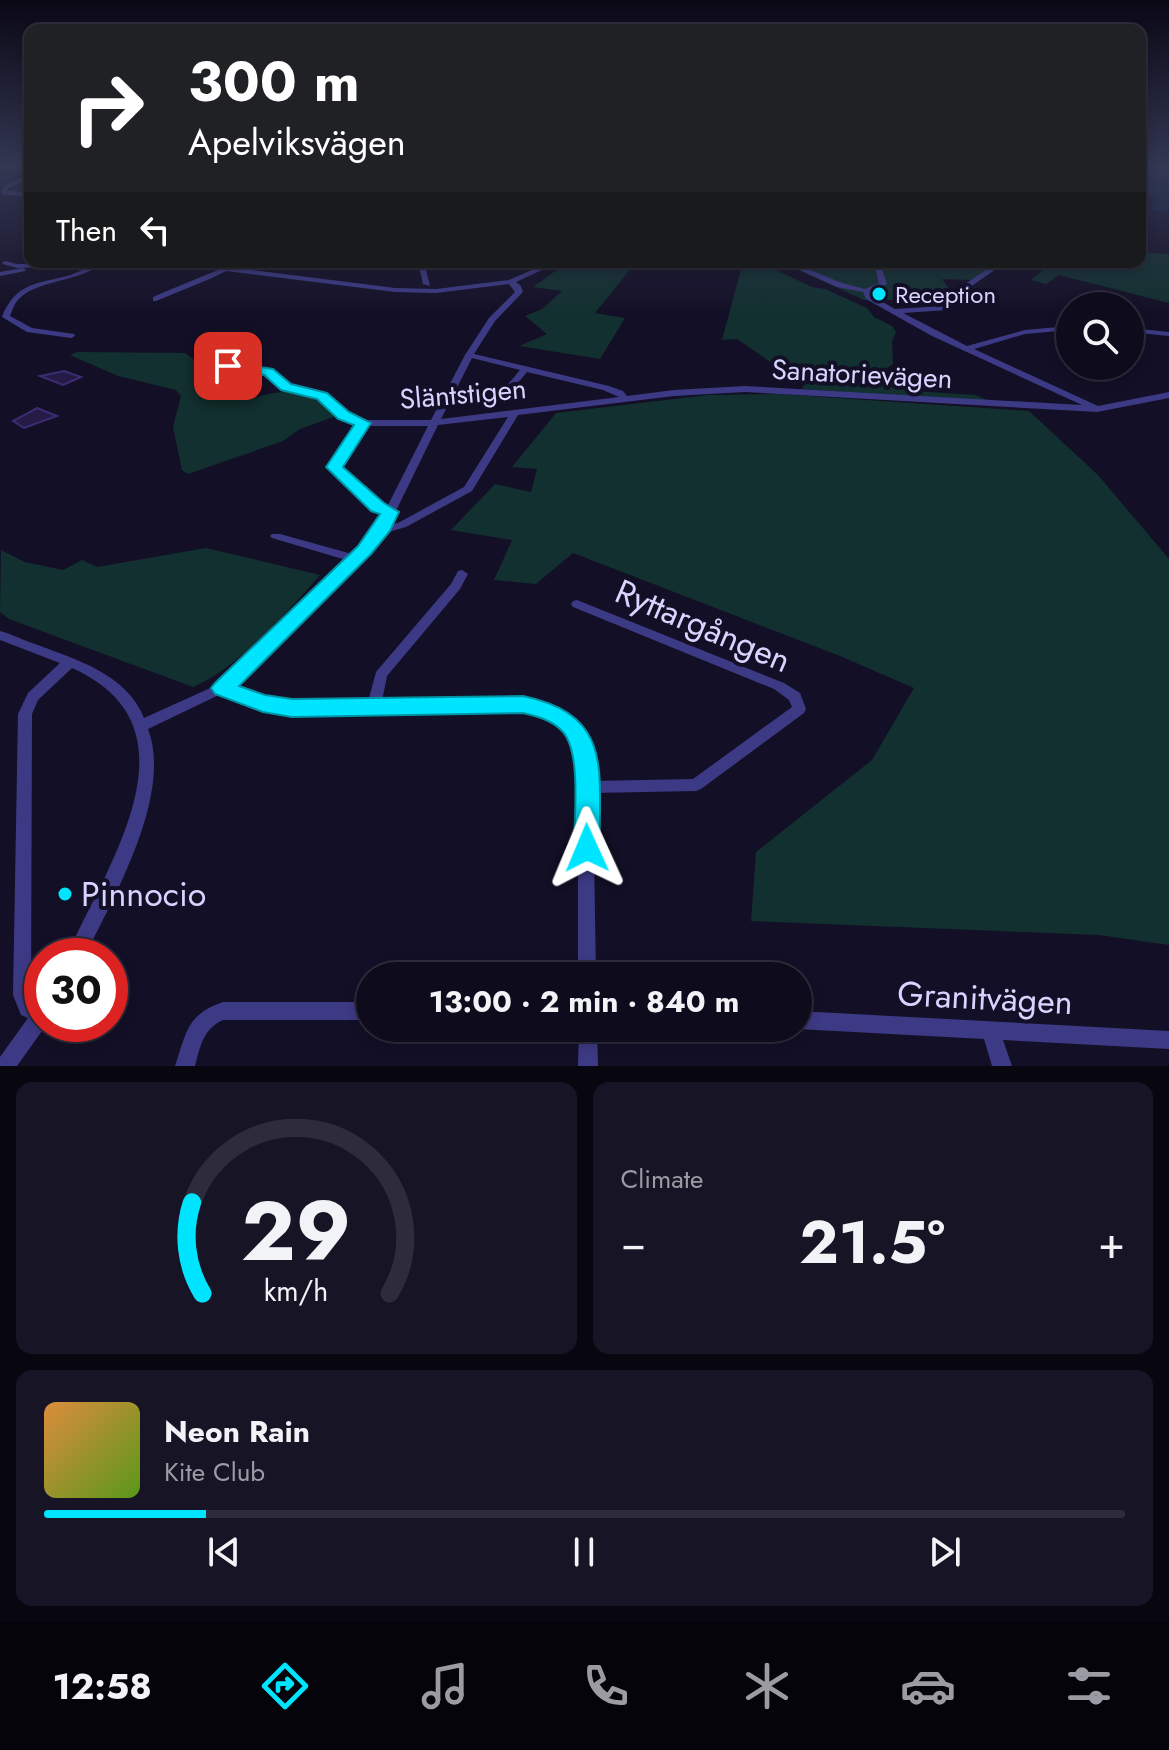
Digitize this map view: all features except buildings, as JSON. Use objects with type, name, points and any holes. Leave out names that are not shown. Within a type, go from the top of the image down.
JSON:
[{"type":"street","points":[[1,267],[24,266]]},
{"type":"street","points":[[71,336],[19,326],[6,317],[8,308],[14,300],[36,286],[87,272],[90,268]]},
{"type":"street","points":[[156,299],[225,268],[418,291],[470,289],[511,282],[542,268]]},
{"type":"street","points":[[423,268],[427,284]]},
{"type":"street","points":[[799,268],[840,285],[866,291],[883,284],[879,268]]},
{"type":"street","points":[[892,311],[945,308],[953,296],[994,268]]},
{"type":"street","points":[[143,725],[222,688],[381,531],[469,355],[492,320],[519,292],[511,282]]},
{"type":"street","name":"Sanatorievägen","points":[[866,291],[892,311],[1097,409]]},
{"type":"street","points":[[968,348],[1031,331],[1056,329]]},
{"type":"street","points":[[1144,332],[1169,334]]},
{"type":"street","points":[[469,355],[611,390],[625,399]]},
{"type":"street","name":"Släntstigen","points":[[227,364],[268,372],[286,387],[322,396],[344,416],[363,423],[434,423],[625,399]]},
{"type":"street","points":[[458,399],[490,400],[511,387],[524,370]]},
{"type":"street","name":"Sanatorievägen","points":[[625,399],[745,389],[1097,409],[1169,395]]},
{"type":"street","points":[[381,531],[402,525],[468,489],[515,412]]},
{"type":"street","points":[[363,423],[334,467],[378,507],[390,512]]},
{"type":"street","points":[[276,536],[356,559]]},
{"type":"street","points":[[374,707],[381,675],[456,586],[462,574]]},
{"type":"street","name":"Ryttargången","points":[[577,604],[779,686],[795,697],[799,709],[696,785],[586,787]]},
{"type":"street","points":[[0,635],[101,677],[135,708],[143,725],[146,766],[140,813],[84,938]]},
{"type":"street","points":[[24,999],[25,714],[33,697],[69,663]]},
{"type":"street","points":[[222,688],[277,707],[523,704],[546,709],[571,725],[585,751],[587,962]]},
{"type":"street","points":[[185,1066],[200,1021],[208,1014],[223,1011],[356,1011]]},
{"type":"street","name":"Granitvägen","points":[[812,1021],[1169,1040]]},
{"type":"street","points":[[990,1030],[1002,1066]]},
{"type":"street","points":[[5,1066],[24,1040]]},
{"type":"street","points":[[588,1042],[588,1066]]},
{"type":"green space","points":[[1146,252],[1169,254],[1169,303],[1144,297],[1144,292],[1126,292],[1059,275],[1046,284],[1031,280],[1042,271],[1032,268],[1146,268]]},
{"type":"green space","points":[[560,268],[631,268],[595,313],[625,318],[600,359],[519,346],[547,334],[525,316],[542,309],[562,291],[533,287]]},
{"type":"green space","points":[[741,268],[772,268],[812,287],[825,289],[867,308],[874,317],[892,326],[896,332],[892,341],[893,364],[885,369],[834,368],[791,376],[737,339],[722,340]]},
{"type":"green space","points":[[794,268],[991,268],[974,280],[942,279],[952,293],[903,293],[896,300],[864,300]]},
{"type":"green space","points":[[77,352],[185,353],[205,368],[229,373],[253,398],[278,392],[298,393],[316,400],[336,416],[300,429],[283,441],[188,474],[182,470],[173,427],[181,396],[176,390],[118,376],[70,355]]},
{"type":"green space","points":[[850,370],[889,378],[911,372],[917,374],[914,391],[975,395],[992,402],[802,389],[804,385]]},
{"type":"green space","points":[[778,394],[1029,411],[1098,475],[1169,559],[1169,945],[1099,935],[751,921],[756,852],[872,760],[914,688],[840,656],[573,553],[536,584],[494,580],[512,540],[451,530],[495,484],[531,492],[537,469],[512,467],[556,413],[708,395]]},
{"type":"green space","points":[[206,548],[320,575],[278,622],[244,653],[193,687],[9,619],[0,612],[1,550],[25,562],[63,570],[82,560],[97,567]]},
{"type":"place","name":"Reception","points":[[879,294]]},
{"type":"place","name":"Pinnocio","points":[[65,894]]},
{"type":"route","points":[[228,366],[264,370],[286,387],[322,396],[344,416],[363,423],[334,467],[378,507],[390,512],[381,531],[364,550],[222,688],[277,707],[292,708],[523,704],[546,709],[577,731],[585,751],[587,848]]}]
